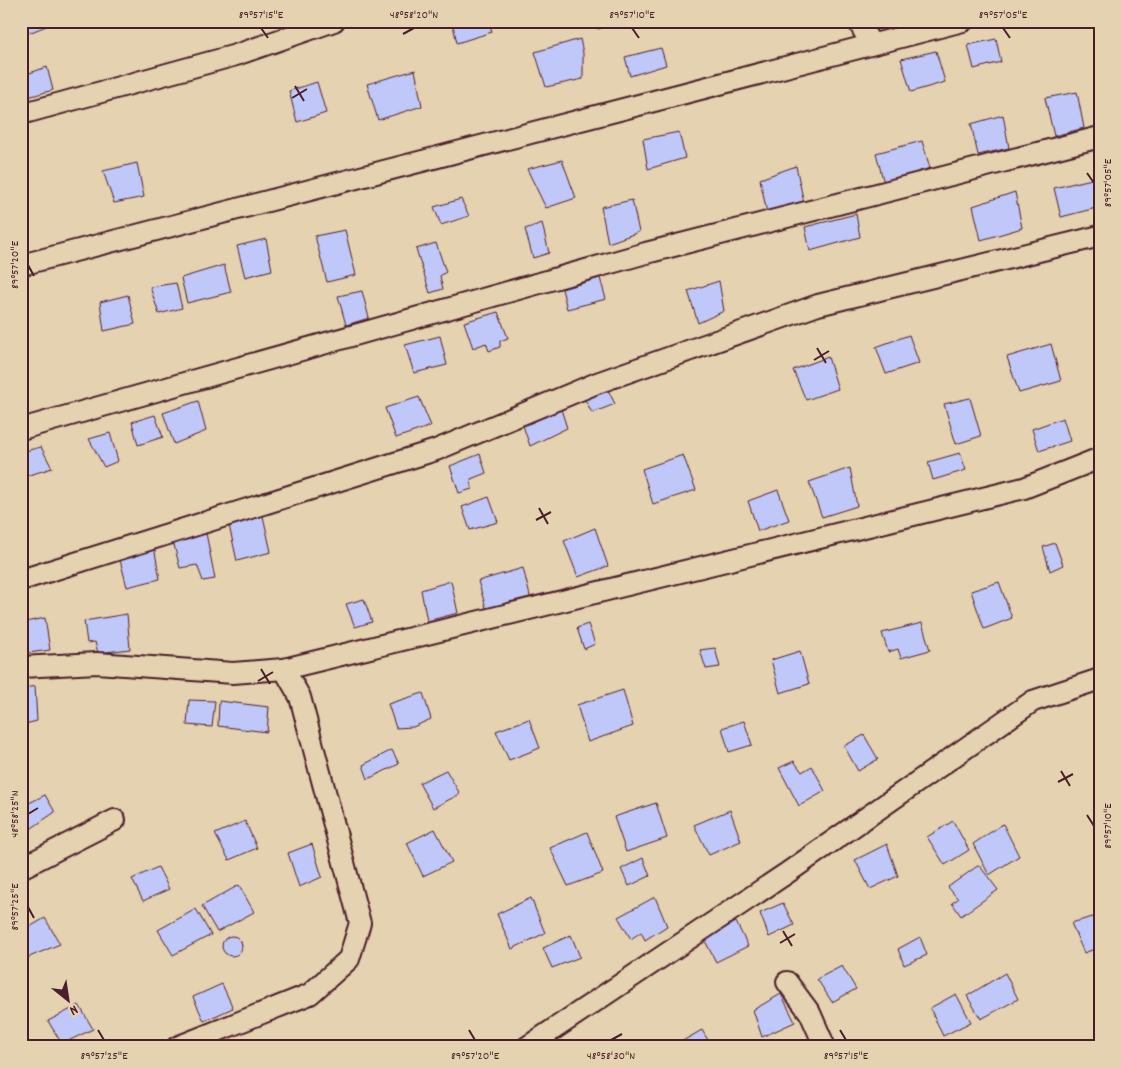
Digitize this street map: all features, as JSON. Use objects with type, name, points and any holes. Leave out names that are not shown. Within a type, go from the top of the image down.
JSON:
[{"type":"street","points":[[21,114],[236,55],[334,21]]},
{"type":"street","points":[[858,21],[871,44]]},
{"type":"street","points":[[21,265],[963,21]]},
{"type":"street","points":[[21,430],[646,253],[1100,137]]},
{"type":"street","points":[[21,580],[436,450],[597,383],[818,305],[1100,236]]},
{"type":"street","points":[[21,667],[97,663],[233,673],[284,669],[1024,488],[1100,458]]},
{"type":"street","points":[[177,1047],[310,994],[349,959],[360,923],[300,697],[284,669]]},
{"type":"street","points":[[527,1047],[787,873],[1033,701],[1100,679]]},
{"type":"street","points":[[21,868],[115,820]]},
{"type":"street","points":[[787,982],[810,1012],[825,1047]]},
{"type":"building","points":[[21,21],[54,21],[54,23],[21,36]]},
{"type":"building","points":[[452,21],[489,21],[492,32],[457,43]]},
{"type":"building","points":[[595,21],[621,21],[598,29]]},
{"type":"building","points":[[580,39],[583,53],[583,79],[546,87],[535,52]]},
{"type":"building","points":[[996,39],[1001,62],[974,69],[968,45]]},
{"type":"building","points":[[661,48],[666,65],[630,76],[625,57]]},
{"type":"building","points":[[936,51],[945,82],[911,92],[901,59]]},
{"type":"building","points":[[47,67],[53,90],[21,99],[21,76]]},
{"type":"building","points":[[415,70],[422,106],[378,120],[367,84]]},
{"type":"building","points":[[317,82],[326,113],[297,122],[289,91]]},
{"type":"building","points":[[1077,92],[1084,128],[1054,136],[1045,98]]},
{"type":"building","points":[[1003,115],[1009,148],[978,155],[971,124]]},
{"type":"building","points":[[679,132],[685,158],[648,169],[643,139]]},
{"type":"building","points":[[922,141],[930,168],[884,183],[876,153]]},
{"type":"building","points":[[562,160],[576,198],[546,208],[527,169]]},
{"type":"building","points":[[137,163],[144,197],[114,203],[103,171]]},
{"type":"building","points":[[796,166],[804,203],[767,213],[760,179]]},
{"type":"building","points":[[1100,177],[1100,207],[1061,217],[1054,188]]},
{"type":"building","points":[[1015,192],[1022,228],[981,240],[973,206]]},
{"type":"building","points":[[461,199],[469,216],[441,225],[434,207]]},
{"type":"building","points":[[632,200],[639,232],[608,243],[601,207]]},
{"type":"building","points":[[856,214],[860,237],[810,251],[805,227]]},
{"type":"building","points":[[542,223],[549,253],[533,258],[525,229]]},
{"type":"building","points":[[345,230],[356,275],[327,282],[315,236]]},
{"type":"building","points":[[266,239],[272,270],[245,277],[237,246]]},
{"type":"building","points":[[436,243],[446,272],[440,276],[443,289],[430,293],[416,249]]},
{"type":"building","points":[[224,265],[231,292],[187,303],[181,278]]},
{"type":"building","points":[[600,278],[606,299],[567,309],[562,289]]},
{"type":"building","points":[[719,281],[724,311],[698,323],[688,291]]},
{"type":"building","points":[[176,283],[182,308],[159,314],[150,287]]},
{"type":"building","points":[[362,291],[369,318],[346,325],[338,296]]},
{"type":"building","points":[[128,295],[135,324],[104,331],[100,302]]},
{"type":"building","points":[[498,312],[508,338],[500,341],[500,347],[489,351],[486,343],[473,348],[464,322]]},
{"type":"building","points":[[909,335],[919,363],[886,374],[876,347]]},
{"type":"building","points":[[440,336],[447,365],[414,373],[405,345]]},
{"type":"building","points":[[1051,344],[1061,381],[1019,393],[1007,357]]},
{"type":"building","points":[[828,357],[838,389],[806,400],[793,370]]},
{"type":"building","points":[[606,386],[615,404],[592,413],[583,396]]},
{"type":"building","points":[[419,397],[431,426],[396,438],[385,408]]},
{"type":"building","points":[[970,398],[981,436],[956,444],[944,404]]},
{"type":"building","points":[[198,401],[206,431],[174,444],[163,413]]},
{"type":"building","points":[[560,406],[567,428],[530,446],[521,420]]},
{"type":"building","points":[[155,415],[163,437],[138,445],[132,422]]},
{"type":"building","points":[[1063,418],[1070,441],[1039,451],[1032,429]]},
{"type":"building","points":[[110,433],[118,461],[104,467],[89,439]]},
{"type":"building","points":[[41,447],[52,468],[26,476],[21,452]]},
{"type":"building","points":[[960,453],[966,470],[933,480],[928,462]]},
{"type":"building","points":[[480,454],[486,473],[471,479],[472,489],[459,493],[450,466]]},
{"type":"building","points":[[683,455],[696,490],[653,504],[642,469]]},
{"type":"building","points":[[850,468],[857,506],[822,517],[809,482]]},
{"type":"building","points":[[778,490],[789,520],[758,531],[748,501]]},
{"type":"building","points":[[489,497],[498,522],[470,530],[462,507]]},
{"type":"building","points":[[263,516],[271,552],[237,561],[229,525]]},
{"type":"building","points":[[595,528],[608,566],[578,577],[564,541]]},
{"type":"building","points":[[206,533],[215,579],[203,581],[197,565],[180,568],[173,541]]},
{"type":"building","points":[[1055,543],[1063,565],[1050,571],[1043,547]]},
{"type":"building","points":[[154,547],[160,579],[127,587],[119,556]]},
{"type":"building","points":[[523,568],[531,600],[487,611],[478,581]]},
{"type":"building","points":[[451,581],[458,613],[427,621],[421,590]]},
{"type":"building","points":[[999,582],[1012,618],[984,629],[971,591]]},
{"type":"building","points":[[364,599],[372,622],[355,627],[346,604]]},
{"type":"building","points":[[127,614],[130,649],[98,653],[95,642],[87,643],[84,621]]},
{"type":"building","points":[[45,618],[50,650],[21,654],[21,623]]},
{"type":"building","points":[[922,623],[930,650],[901,658],[898,649],[888,652],[882,633]]},
{"type":"building","points":[[588,624],[595,644],[584,649],[577,628]]},
{"type":"building","points":[[715,648],[720,667],[706,669],[700,650]]},
{"type":"building","points":[[800,651],[809,684],[780,693],[771,660]]},
{"type":"building","points":[[35,686],[37,721],[21,725],[21,689]]},
{"type":"building","points":[[623,690],[633,726],[588,742],[577,705]]},
{"type":"building","points":[[423,693],[431,719],[413,727],[396,728],[388,704]]},
{"type":"building","points":[[189,700],[215,701],[212,727],[187,725]]},
{"type":"building","points":[[219,701],[269,707],[267,732],[218,726]]},
{"type":"building","points":[[529,719],[540,748],[509,760],[496,731]]},
{"type":"building","points":[[744,721],[752,745],[729,752],[722,728]]},
{"type":"building","points":[[864,735],[878,759],[858,771],[844,746]]},
{"type":"building","points":[[392,750],[399,764],[368,779],[363,765]]},
{"type":"building","points":[[794,761],[802,772],[812,766],[825,791],[799,806],[779,768]]},
{"type":"building","points":[[446,770],[460,794],[433,808],[419,783]]},
{"type":"building","points":[[45,795],[55,812],[29,830],[24,821],[21,823],[21,807]]},
{"type":"building","points":[[656,803],[667,838],[626,852],[614,817]]},
{"type":"building","points":[[730,810],[741,841],[709,855],[694,825]]},
{"type":"building","points":[[245,821],[257,848],[229,860],[215,834]]},
{"type":"building","points":[[953,821],[969,850],[945,865],[927,837]]},
{"type":"building","points":[[1003,824],[1019,856],[989,875],[973,844]]},
{"type":"building","points":[[435,829],[452,862],[423,876],[407,843]]},
{"type":"building","points":[[587,832],[603,873],[568,886],[550,848]]},
{"type":"building","points":[[312,844],[322,877],[299,887],[288,853]]},
{"type":"building","points":[[887,844],[898,876],[870,889],[855,860]]},
{"type":"building","points":[[643,858],[650,876],[629,886],[621,869]]},
{"type":"building","points":[[979,865],[998,890],[961,916],[952,903],[958,899],[948,887]]},
{"type":"building","points":[[158,867],[169,889],[143,901],[132,879]]},
{"type":"building","points":[[239,885],[254,912],[217,932],[202,906]]},
{"type":"building","points":[[655,897],[667,926],[645,940],[641,932],[631,939],[618,917]]},
{"type":"building","points":[[531,898],[545,933],[512,949],[497,914]]},
{"type":"building","points":[[783,903],[794,925],[769,937],[760,913]]},
{"type":"building","points":[[196,909],[211,935],[173,955],[158,930]]},
{"type":"building","points":[[1100,915],[1100,947],[1084,953],[1071,923]]},
{"type":"building","points":[[45,918],[60,944],[27,958],[21,945],[21,932]]},
{"type":"building","points":[[736,922],[748,946],[716,962],[704,939]]},
{"type":"building","points":[[571,935],[580,957],[552,968],[543,948]]},
{"type":"building","points":[[232,936],[239,939],[242,946],[239,953],[232,956],[225,953],[222,946],[225,939]]},
{"type":"building","points":[[920,937],[927,955],[904,965],[898,949]]},
{"type":"building","points":[[842,966],[856,989],[832,1002],[817,979]]},
{"type":"building","points":[[1005,973],[1018,999],[981,1019],[967,996]]},
{"type":"building","points":[[222,984],[233,1008],[204,1021],[193,997]]},
{"type":"building","points":[[781,994],[795,1022],[762,1037],[753,1010]]},
{"type":"building","points":[[956,994],[971,1022],[943,1036],[930,1008]]},
{"type":"building","points":[[79,1005],[93,1029],[62,1044],[48,1021]]},
{"type":"building","points":[[702,1030],[712,1047],[672,1047]]}]
